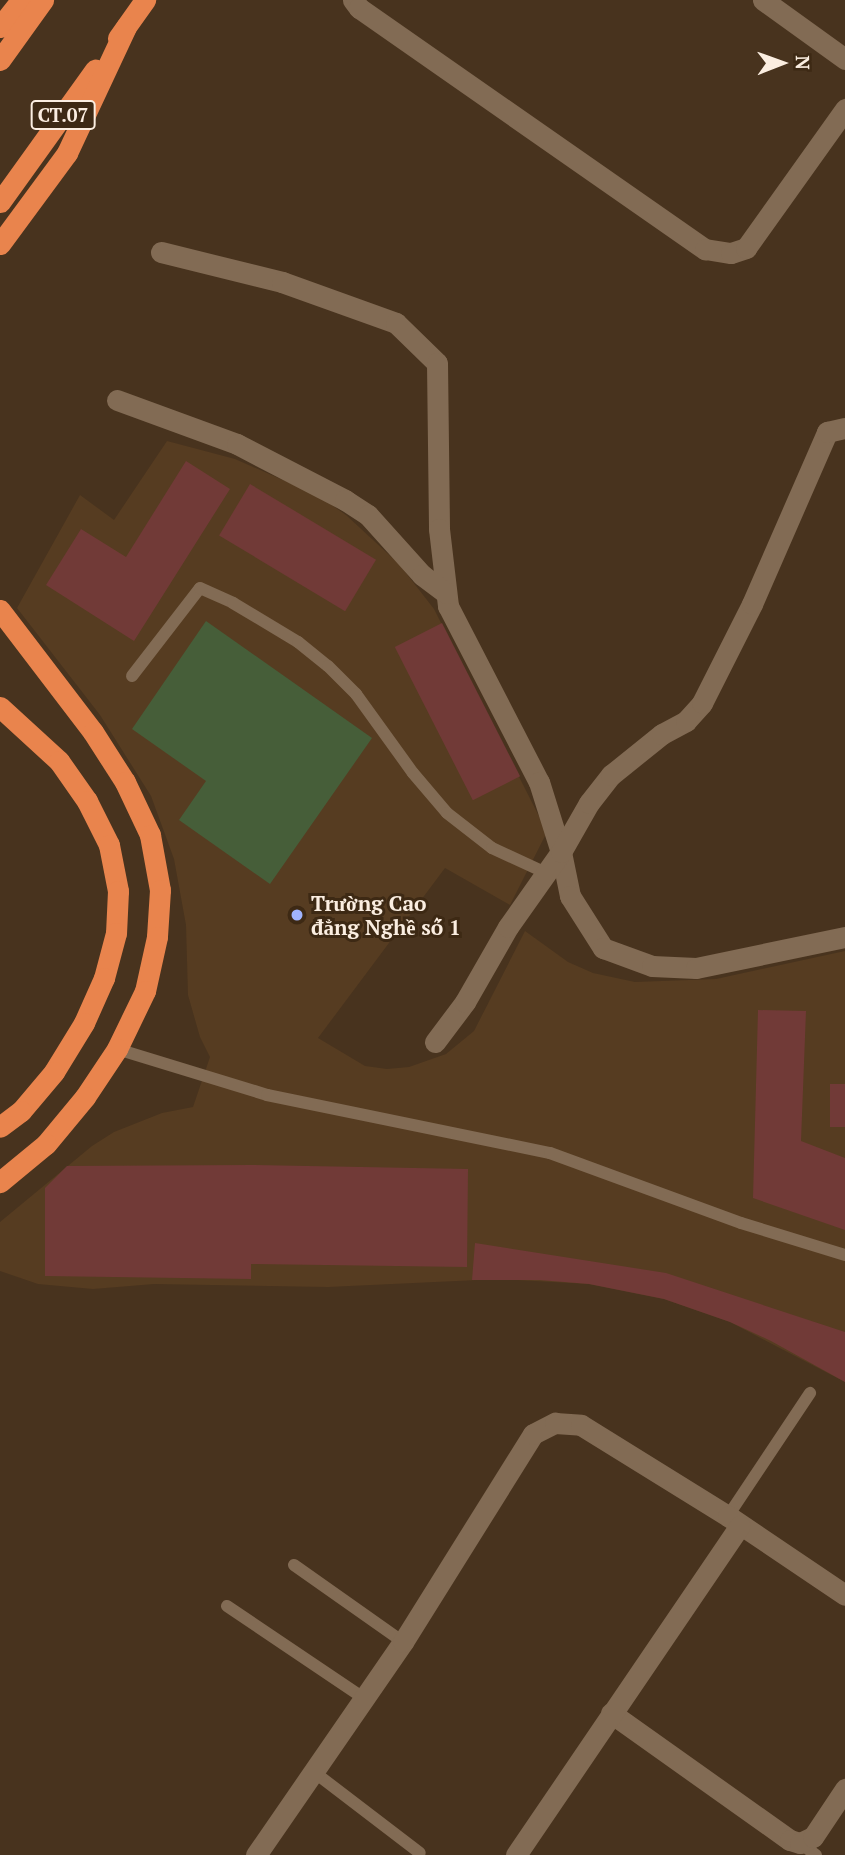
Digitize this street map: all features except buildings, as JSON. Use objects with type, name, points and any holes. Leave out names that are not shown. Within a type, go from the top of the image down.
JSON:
[{"type":"highway","points":[[0,27],[21,0]]},
{"type":"highway","points":[[0,60],[43,0]]},
{"type":"highway","name":"CT.07","points":[[0,202],[145,0]]},
{"type":"highway","points":[[0,244],[66,153],[126,27]]},
{"type":"highway","points":[[0,610],[93,732],[125,782],[150,835],[160,890],[157,937],[145,991],[117,1049],[85,1097],[46,1144],[0,1182]]},
{"type":"highway","points":[[0,707],[59,761],[87,801],[109,845],[118,891],[116,933],[104,978],[84,1023],[54,1072],[21,1111],[0,1127]]},
{"type":"street","points":[[353,0],[359,8],[705,249],[731,253],[746,248],[845,109]]},
{"type":"street","points":[[763,0],[845,59]]},
{"type":"street","points":[[161,253],[282,282],[396,323],[437,363],[439,529],[448,606],[538,782],[561,852],[570,896],[603,948],[652,966],[696,968],[845,937]]},
{"type":"street","points":[[117,400],[237,444],[345,500],[368,515],[422,575],[446,593]]},
{"type":"street","points":[[435,1042],[465,1002],[508,927],[561,852],[582,814],[611,775],[662,734],[686,721],[702,703],[752,604],[827,432],[845,428]]},
{"type":"street","points":[[256,1855],[403,1642],[533,1434],[555,1423],[581,1425],[734,1521],[845,1595]]},
{"type":"street","points":[[516,1855],[734,1521]]},
{"type":"street","points":[[611,1713],[808,1849],[845,1789]]},
{"type":"lane","points":[[132,676],[200,588],[233,603],[298,642],[328,666],[381,725],[429,794],[458,822],[492,848],[546,873]]},
{"type":"lane","points":[[117,1049],[267,1095],[550,1153],[741,1223],[845,1255]]},
{"type":"lane","points":[[734,1521],[810,1393]]},
{"type":"lane","points":[[294,1565],[403,1642]]},
{"type":"lane","points":[[227,1606],[365,1699]]},
{"type":"lane","points":[[314,1772],[421,1853]]},
{"type":"shaded area","name":"Trường Cao đẳng Nghề số 1","points":[[167,441],[235,459],[319,496],[346,515],[399,564],[434,609],[547,832],[510,905],[445,868],[318,1038],[365,1066],[387,1069],[409,1067],[446,1054],[474,1031],[525,931],[568,962],[593,973],[635,982],[716,979],[845,951],[845,1382],[730,1322],[664,1299],[589,1284],[499,1279],[328,1287],[154,1284],[93,1289],[38,1284],[0,1271],[0,1222],[92,1146],[114,1132],[162,1113],[193,1107],[210,1057],[200,1037],[188,995],[186,925],[174,859],[151,796],[100,715],[17,608],[80,495],[114,520]]},
{"type":"green space","points":[[206,621],[372,738],[270,884],[179,820],[206,781],[132,729]]},
{"type":"place","name":"Trường Cao đẳng Nghề số 1","points":[[297,915]]}]
